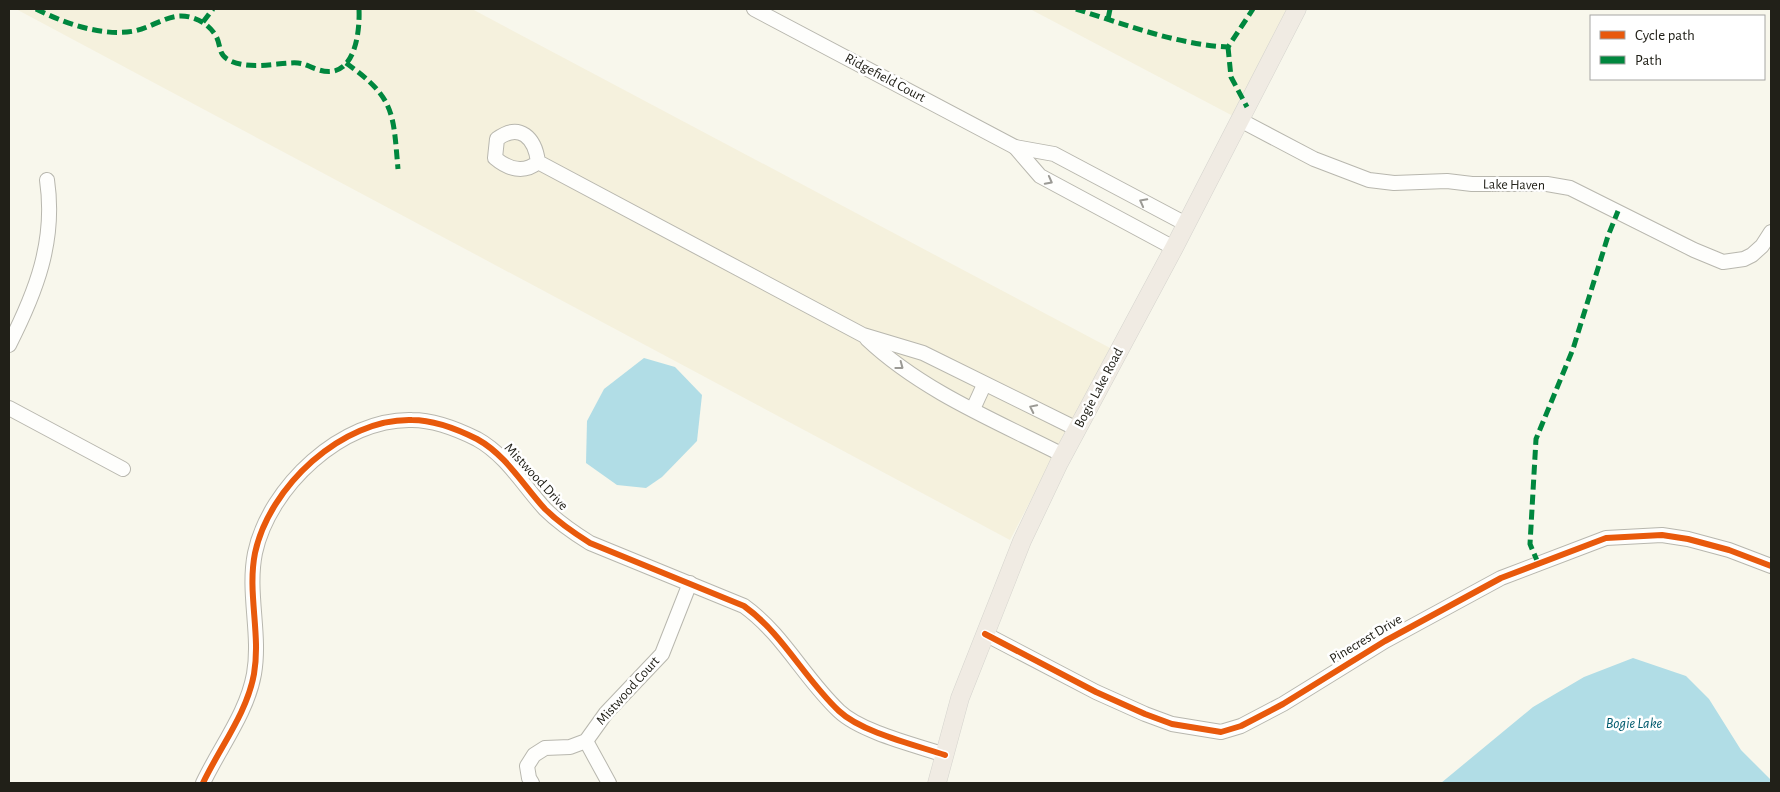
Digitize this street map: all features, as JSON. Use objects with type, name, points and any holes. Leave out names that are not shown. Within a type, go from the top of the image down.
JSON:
[{"type":"main road","name":"Bogie Lake Road","points":[[937,783],[960,698],[1022,541],[1063,455],[1174,248],[1298,9]]},
{"type":"street","name":"Ridgefield Court","points":[[754,9],[1015,147],[1054,154],[1186,224]]},
{"type":"street","name":"Lake Haven","points":[[1240,120],[1314,159],[1369,180],[1394,183],[1547,184],[1570,188],[1694,250],[1723,262],[1744,259],[1752,255],[1762,246],[1771,232]]},
{"type":"street","name":"Ridgefield Court","points":[[1015,147],[1040,176],[1174,248]]},
{"type":"street","points":[[538,162],[863,335],[923,353],[1077,430]]},
{"type":"street","points":[[9,345],[30,305],[45,257],[50,203],[47,180]]},
{"type":"street","points":[[863,335],[882,353],[909,372],[972,409],[1063,455]]},
{"type":"street","points":[[972,409],[984,385]]},
{"type":"street","points":[[9,408],[124,469]]},
{"type":"street","name":"Mistwood Drive","points":[[203,783],[248,696],[254,674],[256,649],[252,577],[255,552],[265,523],[288,488],[302,471],[346,436],[368,427],[411,420],[457,429],[502,456],[546,510],[573,532],[605,549],[744,606],[759,617],[840,712],[890,737],[945,755]]},
{"type":"street","name":"Pinecrest Drive","points":[[985,634],[1096,692],[1145,714],[1172,724],[1221,732],[1241,726],[1282,704],[1384,641],[1501,578],[1606,538],[1662,535],[1688,539],[1729,550],[1771,566]]},
{"type":"street","name":"Mistwood Court","points":[[586,741],[606,713],[662,654],[690,583]]},
{"type":"street","points":[[532,783],[528,778],[527,766],[534,755],[545,748],[570,747],[586,741],[609,783]]},
{"type":"shaded area","points":[[16,9],[472,9],[1110,348],[1010,540]]},
{"type":"shaded area","points":[[1030,9],[1289,9],[1233,116]]},
{"type":"water","points":[[644,358],[675,367],[702,395],[697,441],[662,477],[646,488],[617,485],[586,463],[587,421],[604,389]]},
{"type":"water","name":"Bogie Lake","points":[[1633,658],[1686,676],[1709,699],[1741,750],[1771,780],[1771,783],[1441,783],[1533,707],[1584,677]]},
{"type":"marked path","points":[[36,9],[71,24],[109,32],[134,31],[175,17],[191,17],[210,28],[218,39],[224,57],[234,62],[258,66],[299,63],[319,70],[331,71],[341,68],[348,62],[353,52],[358,30],[359,9]]},
{"type":"marked path","points":[[203,22],[213,9]]},
{"type":"marked path","points":[[1076,9],[1171,38],[1228,47],[1253,9]]},
{"type":"marked path","points":[[1108,19],[1110,9]]},
{"type":"marked path","points":[[1228,47],[1231,77],[1247,107]]},
{"type":"marked path","points":[[346,63],[374,86],[383,97],[395,133],[398,169]]},
{"type":"marked path","points":[[1538,563],[1530,544],[1536,439],[1573,349],[1608,236],[1618,211]]},
{"type":"cycle path","points":[[203,783],[239,716],[254,674],[256,644],[252,583],[253,568],[255,553],[263,528],[276,504],[292,481],[312,461],[335,444],[360,431],[386,422],[412,420],[445,426],[477,439],[497,453],[550,514],[590,543],[744,606],[758,617],[782,643],[826,698],[849,719],[874,732],[945,755]]},
{"type":"cycle path","points":[[985,634],[1096,692],[1145,714],[1172,724],[1221,732],[1241,726],[1283,704],[1385,641],[1501,578],[1606,538],[1662,535],[1688,539],[1729,550],[1771,566]]}]
